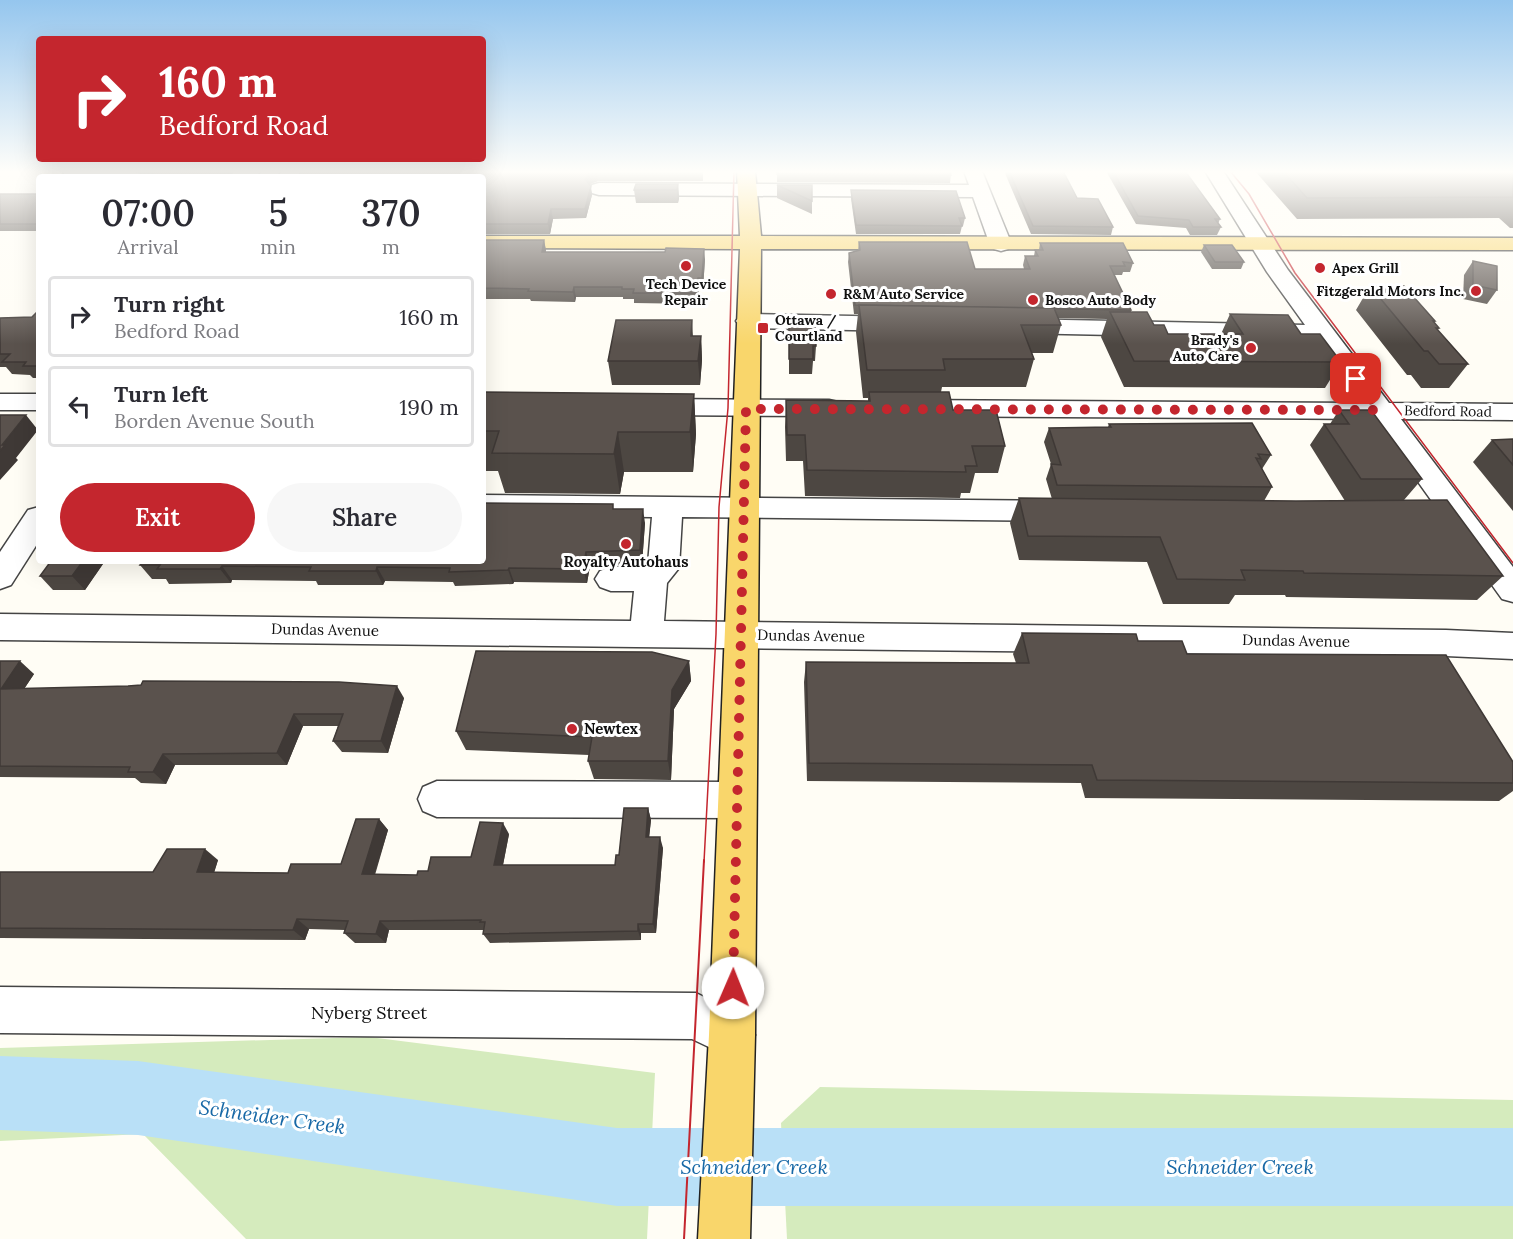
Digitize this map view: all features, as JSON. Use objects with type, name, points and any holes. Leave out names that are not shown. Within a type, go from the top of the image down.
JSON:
[{"type":"main road","points":[[724,1239],[732,1035],[751,229]]},
{"type":"main road","points":[[486,242],[1001,245],[1513,244]]},
{"type":"street","points":[[995,229],[1001,245]]},
{"type":"street","points":[[1251,229],[1278,272],[1378,410],[1513,590]]},
{"type":"street","points":[[748,321],[926,324]]},
{"type":"street","points":[[996,326],[1322,332]]},
{"type":"street","points":[[0,402],[36,402]]},
{"type":"street","points":[[622,406],[746,409],[850,408]]},
{"type":"street","name":"Bedford Road","points":[[886,408],[1513,412]]},
{"type":"street","points":[[486,505],[1091,511]]},
{"type":"street","points":[[646,634],[651,579],[663,568],[668,506]]},
{"type":"street","points":[[1419,512],[1454,512]]},
{"type":"street","points":[[0,577],[36,522]]},
{"type":"street","points":[[611,579],[651,579]]},
{"type":"street","name":"Dundas Avenue","points":[[0,627],[740,634],[1446,643],[1513,646]]},
{"type":"street","points":[[438,799],[736,800]]},
{"type":"street","name":"Nyberg Street","points":[[0,1010],[696,1016],[732,1035]]},
{"type":"green space","points":[[369,1037],[655,1073],[647,1239],[246,1239],[143,1134],[0,1141],[0,1048]]},
{"type":"green space","points":[[820,1087],[1513,1100],[1513,1239],[787,1239],[781,1123]]},
{"type":"building","points":[[486,240],[544,240],[542,252],[665,252],[666,248],[704,249],[702,278],[698,278],[697,293],[633,293],[634,289],[622,289],[622,287],[574,287],[573,292],[528,291],[529,289],[486,288]]},
{"type":"building","points":[[859,242],[967,242],[975,269],[1030,269],[1025,256],[1038,256],[1035,250],[1043,250],[1040,243],[1123,243],[1133,263],[1123,262],[1125,266],[1110,266],[1131,310],[855,305],[849,253],[860,250]]},
{"type":"building","points":[[1204,245],[1232,245],[1244,262],[1215,262]]},
{"type":"building","points":[[1473,261],[1497,266],[1497,290],[1473,285]]},
{"type":"building","points":[[1370,286],[1404,286],[1435,321],[1433,321],[1439,328],[1436,328],[1468,364],[1439,364],[1428,351],[1424,351]]},
{"type":"building","points":[[859,305],[1054,308],[1061,325],[1021,325],[1034,359],[943,359],[945,370],[867,370]]},
{"type":"building","points":[[1110,312],[1147,312],[1154,325],[1164,325],[1168,334],[1243,334],[1230,314],[1288,315],[1301,334],[1320,334],[1341,362],[1134,361]]},
{"type":"building","points":[[36,313],[36,366],[23,366],[26,362],[2,362],[10,354],[0,354],[0,318],[32,317]]},
{"type":"building","points":[[789,317],[815,317],[816,346],[813,346],[813,359],[789,359]]},
{"type":"building","points":[[616,320],[692,320],[691,336],[701,336],[698,361],[608,361]]},
{"type":"building","points":[[486,392],[694,394],[690,432],[618,432],[614,454],[492,453],[499,431],[486,431]]},
{"type":"building","points":[[869,392],[949,392],[953,410],[996,410],[1005,446],[972,446],[977,466],[965,466],[966,472],[807,470],[805,435],[787,435],[786,400],[870,401]]},
{"type":"building","points":[[1339,410],[1371,410],[1422,479],[1361,479],[1324,424],[1349,424]]},
{"type":"building","points":[[0,415],[26,415],[2,445],[5,445],[0,451]]},
{"type":"building","points":[[1252,423],[1271,455],[1258,454],[1261,459],[1256,458],[1272,487],[1057,485],[1051,464],[1061,465],[1049,428],[1111,427],[1109,424]]},
{"type":"building","points":[[1513,439],[1513,465],[1492,440]]},
{"type":"building","points":[[1019,498],[1447,500],[1503,576],[1241,570],[1245,580],[1177,579],[1160,537],[1028,536]]},
{"type":"building","points":[[486,503],[613,504],[613,509],[643,509],[640,550],[586,552],[583,569],[509,568],[508,570],[449,572],[450,568],[377,567],[376,571],[309,571],[311,567],[222,566],[220,569],[157,569],[160,565],[140,565],[486,564]]},
{"type":"building","points":[[49,564],[81,564],[72,576],[40,576]]},
{"type":"building","points":[[1022,633],[1136,634],[1138,641],[1182,641],[1187,654],[1446,655],[1513,762],[1513,783],[1097,780],[1092,765],[809,763],[806,662],[1029,663]]},
{"type":"building","name":"Newtex","points":[[476,651],[652,652],[689,661],[672,690],[668,761],[588,761],[592,737],[456,731]]},
{"type":"building","points":[[0,661],[20,661],[1,689],[128,686],[141,685],[143,681],[339,682],[397,686],[381,741],[333,741],[343,714],[294,714],[277,753],[163,754],[153,772],[128,772],[130,767],[0,766]]},
{"type":"building","points":[[624,808],[648,808],[646,837],[660,837],[653,924],[638,924],[638,931],[483,934],[485,922],[480,922],[481,920],[380,921],[376,934],[344,933],[348,921],[297,919],[293,930],[0,928],[0,872],[153,872],[167,849],[205,849],[197,872],[288,873],[291,864],[341,864],[356,819],[379,819],[362,874],[417,875],[418,871],[428,871],[431,857],[471,857],[480,822],[503,823],[494,865],[615,865],[616,855],[619,855]]},
{"type":"waterway","name":"Schneider Creek","points":[[0,1093],[138,1098],[617,1167],[1513,1167]]},
{"type":"tram line","points":[[704,862],[716,634],[719,507],[728,408],[733,229]]},
{"type":"tram line","points":[[1269,229],[1295,273],[1513,563]]},
{"type":"tram line","points":[[684,1239],[704,860]]},
{"type":"place","name":"Tech Device Repair","points":[[686,266]]},
{"type":"place","name":"Apex Grill","points":[[1320,268]]},
{"type":"place","name":"Fitzgerald Motors Inc.","points":[[1476,291]]},
{"type":"place","name":"R&M Auto Service","points":[[831,294]]},
{"type":"place","name":"Bosco Auto Body","points":[[1033,300]]},
{"type":"place","name":"Ottawa / Courtland","points":[[763,328]]},
{"type":"place","name":"Brady's Auto Care","points":[[1251,348]]},
{"type":"place","name":"Royalty Autohaus","points":[[626,544]]},
{"type":"place","name":"Newtex","points":[[572,729]]},
{"type":"route","points":[[733,988],[746,409],[1378,410],[1356,379]]}]
